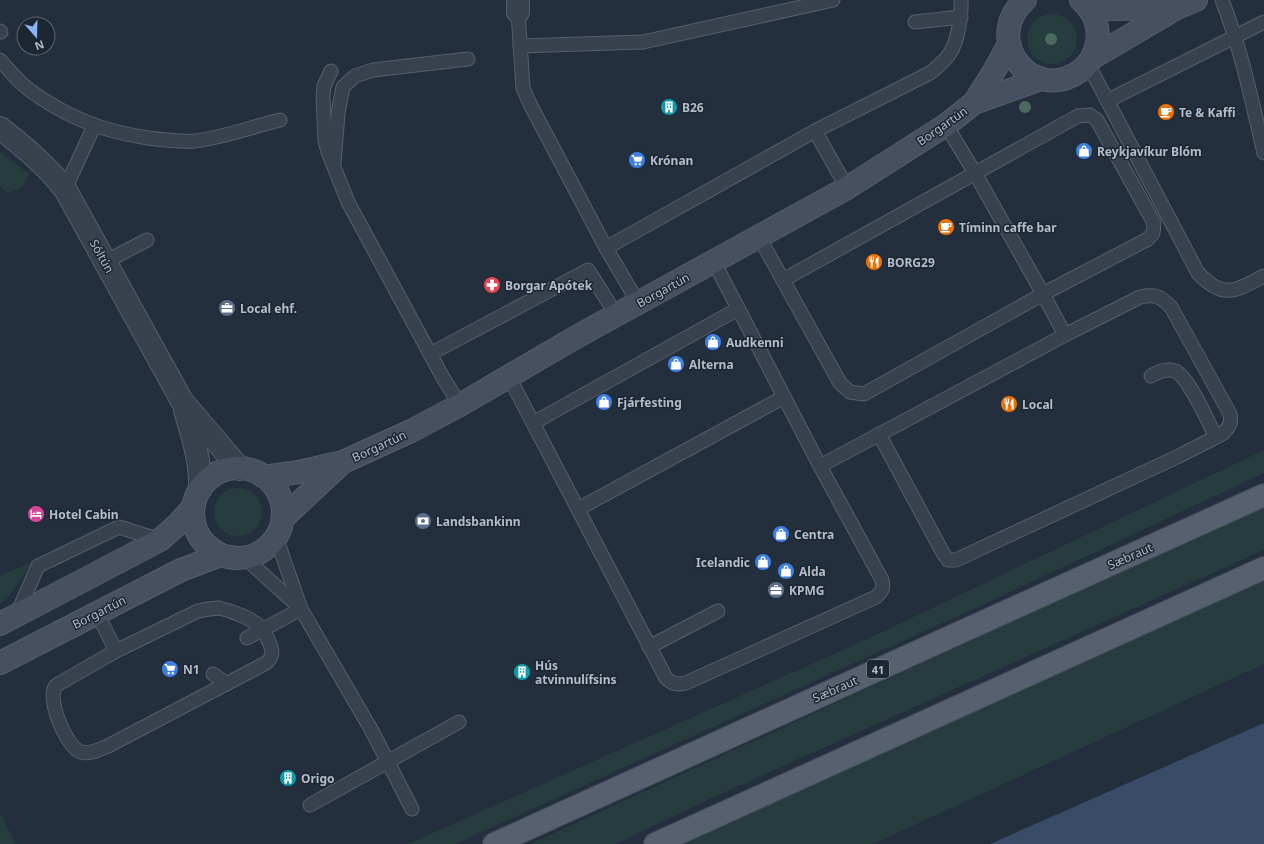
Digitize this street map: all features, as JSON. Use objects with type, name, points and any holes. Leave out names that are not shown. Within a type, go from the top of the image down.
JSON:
[{"type":"main road","name":"Sæbraut","points":[[494,844],[931,645],[1264,496]]},
{"type":"main road","points":[[655,844],[1264,568]]},
{"type":"street","name":"Borgartún","points":[[1024,0],[1012,16],[1008,34],[1009,44],[1017,62],[1024,70],[1041,79]]},
{"type":"street","name":"Borgartún","points":[[1085,4],[1106,9],[1187,4]]},
{"type":"street","name":"Borgartún","points":[[1085,4],[1094,17],[1098,38],[1096,48],[1090,61]]},
{"type":"street","name":"Borgartún","points":[[974,103],[1041,79],[1056,80],[1076,74],[1090,61],[1187,4]]},
{"type":"street","name":"Borgartún","points":[[264,477],[298,472],[343,462],[411,431],[847,188],[946,125],[974,103],[994,73],[1009,44]]},
{"type":"street","name":"Sóltún","points":[[0,128],[34,155],[65,189],[182,402],[198,456],[200,473],[197,498]]},
{"type":"street","name":"Sóltún","points":[[182,402],[240,469]]},
{"type":"street","name":"Borgartún","points":[[197,498],[194,521],[199,535],[208,547],[221,555],[233,558],[246,558],[258,554],[268,547],[279,528],[343,462]]},
{"type":"street","name":"Borgartún","points":[[9,619],[160,540],[178,524],[197,498],[207,481],[217,474],[228,470],[240,469],[253,471],[264,477],[273,485],[279,495],[282,506],[279,528]]},
{"type":"street","name":"Borgartún","points":[[0,663],[181,570],[221,555]]},
{"type":"lane","points":[[520,46],[643,42],[833,0]]},
{"type":"lane","points":[[606,248],[815,131],[930,73],[941,64],[952,51],[962,11],[960,0]]},
{"type":"lane","points":[[1222,0],[1235,37],[1252,97],[1264,152]]},
{"type":"lane","points":[[518,6],[524,88],[531,106],[606,248],[639,304]]},
{"type":"lane","points":[[915,22],[961,17]]},
{"type":"lane","points":[[1107,101],[1264,22]]},
{"type":"lane","points":[[334,166],[338,113],[343,87],[355,76],[373,70],[468,59]]},
{"type":"lane","points":[[0,60],[26,88],[47,102],[94,126],[124,134],[164,140],[194,141],[236,133],[280,120]]},
{"type":"lane","points":[[1090,61],[1107,101],[1198,273],[1217,289],[1228,291],[1239,289],[1264,276]]},
{"type":"lane","points":[[331,72],[324,86],[323,110],[324,140],[334,166],[348,202],[430,354],[460,405]]},
{"type":"lane","points":[[759,237],[840,383],[850,392],[864,394],[1043,294],[1148,239],[1153,233],[1154,223],[1097,120],[1090,115],[1078,116],[783,280]]},
{"type":"lane","points":[[946,125],[975,173],[1065,335]]},
{"type":"lane","points":[[65,189],[94,126]]},
{"type":"lane","points":[[815,131],[847,188]]},
{"type":"lane","points":[[106,262],[147,240]]},
{"type":"lane","points":[[509,376],[666,678],[670,682],[678,685],[686,683],[826,621],[876,597],[882,592],[884,587],[882,580],[820,466],[714,262]]},
{"type":"lane","points":[[430,354],[588,270],[617,316]]},
{"type":"lane","points":[[820,466],[879,434],[1065,335],[1140,297],[1153,295],[1162,298],[1171,307],[1230,414],[1230,424],[1228,430],[1216,437],[1179,456],[956,560],[948,560],[943,554],[879,434]]},
{"type":"lane","points":[[533,423],[738,309]]},
{"type":"lane","points":[[1151,376],[1161,370],[1173,370],[1182,376],[1189,386],[1216,437]]},
{"type":"lane","points":[[578,509],[784,397]]},
{"type":"lane","points":[[9,619],[38,566],[119,527],[160,540]]},
{"type":"lane","points":[[279,528],[301,609],[372,731],[412,809]]},
{"type":"lane","points":[[246,558],[301,609]]},
{"type":"lane","points":[[214,609],[235,612],[263,629],[271,645],[273,653],[270,660],[108,746],[90,753],[82,753],[76,750],[58,721],[53,695],[55,687],[60,683],[116,651],[161,635],[198,611],[214,609]]},
{"type":"lane","points":[[247,638],[301,609]]},
{"type":"lane","points":[[650,647],[718,611]]},
{"type":"lane","points":[[97,613],[116,651]]},
{"type":"lane","points":[[213,674],[227,684]]},
{"type":"lane","points":[[310,805],[459,722]]},
{"type":"green space","points":[[1047,14],[1057,14],[1070,21],[1077,34],[1077,44],[1070,57],[1057,64],[1047,64],[1038,60],[1031,53],[1027,44],[1027,34],[1031,25],[1038,18]]},
{"type":"green space","points":[[0,152],[29,174],[21,187],[15,191],[7,193],[0,186]]},
{"type":"green space","points":[[1264,450],[1264,473],[1006,594],[455,844],[408,844],[863,641]]},
{"type":"green space","points":[[238,488],[247,490],[255,495],[260,503],[262,512],[260,521],[255,529],[247,534],[238,536],[229,534],[221,529],[216,521],[214,512],[216,503],[221,495],[229,490]]},
{"type":"green space","points":[[1264,506],[1264,550],[714,797],[615,844],[530,844]]},
{"type":"green space","points":[[33,561],[9,596],[0,604],[0,576]]},
{"type":"green space","points":[[1264,580],[1264,664],[873,844],[681,844]]},
{"type":"green space","points":[[0,813],[16,844],[0,844]]},
{"type":"water","points":[[1264,723],[1264,844],[990,844]]},
{"type":"place","name":"B26","points":[[669,107]]},
{"type":"place","name":"Te & Kaffi","points":[[1166,112]]},
{"type":"place","name":"Reykjavíkur Blóm","points":[[1084,151]]},
{"type":"place","name":"Krónan","points":[[637,160]]},
{"type":"place","name":"Tíminn caffe bar","points":[[946,227]]},
{"type":"place","name":"BORG29","points":[[874,262]]},
{"type":"place","name":"Borgar Apótek","points":[[492,285]]},
{"type":"place","name":"Local ehf.","points":[[227,308]]},
{"type":"place","name":"Audkenni","points":[[713,342]]},
{"type":"place","name":"Alterna","points":[[676,364]]},
{"type":"place","name":"Fjárfesting","points":[[604,402]]},
{"type":"place","name":"Local","points":[[1009,404]]},
{"type":"place","name":"Hotel Cabin","points":[[36,514]]},
{"type":"place","name":"Landsbankinn","points":[[423,521]]},
{"type":"place","name":"Centra","points":[[781,534]]},
{"type":"place","name":"Icelandic","points":[[763,562]]},
{"type":"place","name":"Alda","points":[[786,571]]},
{"type":"place","name":"KPMG","points":[[776,590]]},
{"type":"place","name":"N1","points":[[170,669]]},
{"type":"place","name":"Hús atvinnulífsins","points":[[522,672]]},
{"type":"place","name":"Origo","points":[[288,778]]}]
